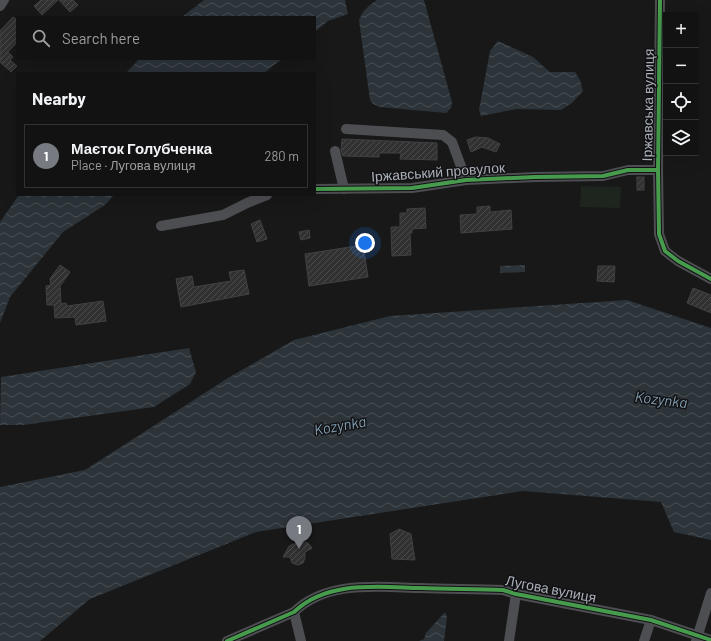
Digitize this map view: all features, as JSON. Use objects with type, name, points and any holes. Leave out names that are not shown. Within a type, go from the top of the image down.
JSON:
[{"type":"street","points":[[0,6],[4,0]]},
{"type":"street","name":"Іржавська вулиця","points":[[660,0],[658,170],[659,234],[665,251],[678,261],[711,279]]},
{"type":"street","points":[[346,129],[443,135],[452,142],[466,180]]},
{"type":"street","points":[[336,151],[344,189]]},
{"type":"street","name":"Іржавський провулок","points":[[316,188],[412,188],[466,180],[603,176],[628,170],[658,170]]},
{"type":"street","points":[[161,226],[223,215],[264,196]]},
{"type":"street","name":"Лугова вулиця","points":[[227,641],[294,612],[302,604],[329,592],[357,586],[503,590],[516,594],[651,620],[697,639],[711,640]]},
{"type":"street","points":[[697,639],[711,593]]},
{"type":"street","points":[[509,641],[516,594]]},
{"type":"street","points":[[294,612],[301,641]]},
{"type":"street","points":[[644,641],[651,620]]},
{"type":"shaded area","points":[[581,186],[621,187],[620,208],[580,207]]},
{"type":"water","points":[[204,0],[345,0],[348,14],[328,21],[316,31],[316,16],[183,16]]},
{"type":"water","points":[[377,0],[424,0],[452,102],[451,108],[446,113],[380,107],[373,104],[370,100],[359,20],[366,8]]},
{"type":"water","points":[[498,41],[533,57],[550,72],[575,72],[580,80],[583,91],[572,103],[561,110],[517,109],[481,116],[479,110],[490,51]]},
{"type":"water","points":[[138,60],[281,60],[265,72],[127,72]]},
{"type":"water","points":[[18,196],[113,196],[105,205],[63,232],[10,297],[0,323],[0,222]]},
{"type":"water","points":[[525,265],[525,272],[500,273],[500,266]]},
{"type":"water","name":"Kozynka","points":[[627,300],[711,328],[711,540],[674,532],[661,502],[523,491],[256,532],[90,599],[40,641],[0,641],[0,487],[85,470],[228,378],[294,340],[390,316]]},
{"type":"water","points":[[189,348],[196,372],[190,384],[154,407],[23,425],[0,425],[1,377]]},
{"type":"water","points":[[445,612],[447,617],[444,641],[419,641],[424,639],[426,633]]},
{"type":"building","points":[[41,0],[58,0],[42,15],[34,6]]},
{"type":"building","points":[[59,0],[73,0],[78,5],[70,12]]},
{"type":"building","points":[[13,17],[16,19],[16,43],[8,52],[13,57],[10,60],[17,66],[11,72],[0,62],[0,31]]},
{"type":"building","points":[[476,137],[488,138],[500,144],[496,152],[482,147],[471,152],[467,140]]},
{"type":"building","points":[[342,139],[437,143],[437,160],[400,159],[401,153],[379,153],[379,157],[343,156],[341,150]]},
{"type":"building","points":[[637,177],[644,177],[644,190],[637,190]]},
{"type":"building","points":[[490,206],[490,212],[511,210],[512,229],[461,233],[460,215],[477,214],[477,207]]},
{"type":"building","points":[[425,208],[426,228],[412,229],[412,233],[410,233],[411,255],[392,256],[391,227],[400,227],[400,213],[407,213],[407,209]]},
{"type":"building","points":[[260,220],[267,239],[257,242],[251,224]]},
{"type":"building","points":[[309,230],[310,238],[301,240],[299,232]]},
{"type":"building","points":[[363,245],[368,277],[309,286],[305,254]]},
{"type":"building","points":[[60,265],[70,272],[60,286],[61,304],[66,303],[67,306],[103,301],[106,321],[76,325],[75,317],[55,318],[54,305],[47,305],[46,286],[51,285],[50,279]]},
{"type":"building","points":[[598,266],[615,266],[614,282],[597,281]]},
{"type":"building","points":[[244,270],[249,294],[181,307],[176,279],[192,276],[194,287],[231,281],[229,272]]},
{"type":"building","points":[[693,288],[711,295],[711,313],[687,303]]},
{"type":"building","points":[[399,529],[411,534],[415,560],[392,559],[390,534]]},
{"type":"building","points":[[299,540],[308,543],[312,548],[305,552],[303,563],[298,565],[292,563],[290,557],[283,557],[289,546],[299,542]]},
{"type":"cycle path","points":[[660,0],[658,170],[659,234],[665,251],[678,261],[711,279]]},
{"type":"cycle path","points":[[316,189],[412,188],[466,180],[603,176],[628,170],[658,170]]},
{"type":"cycle path","points":[[227,641],[294,612],[307,602],[322,595],[337,590],[370,587],[503,590],[516,594],[651,620],[711,640]]},
{"type":"place","name":"Маєток Голубченка","points":[[299,549]]}]
